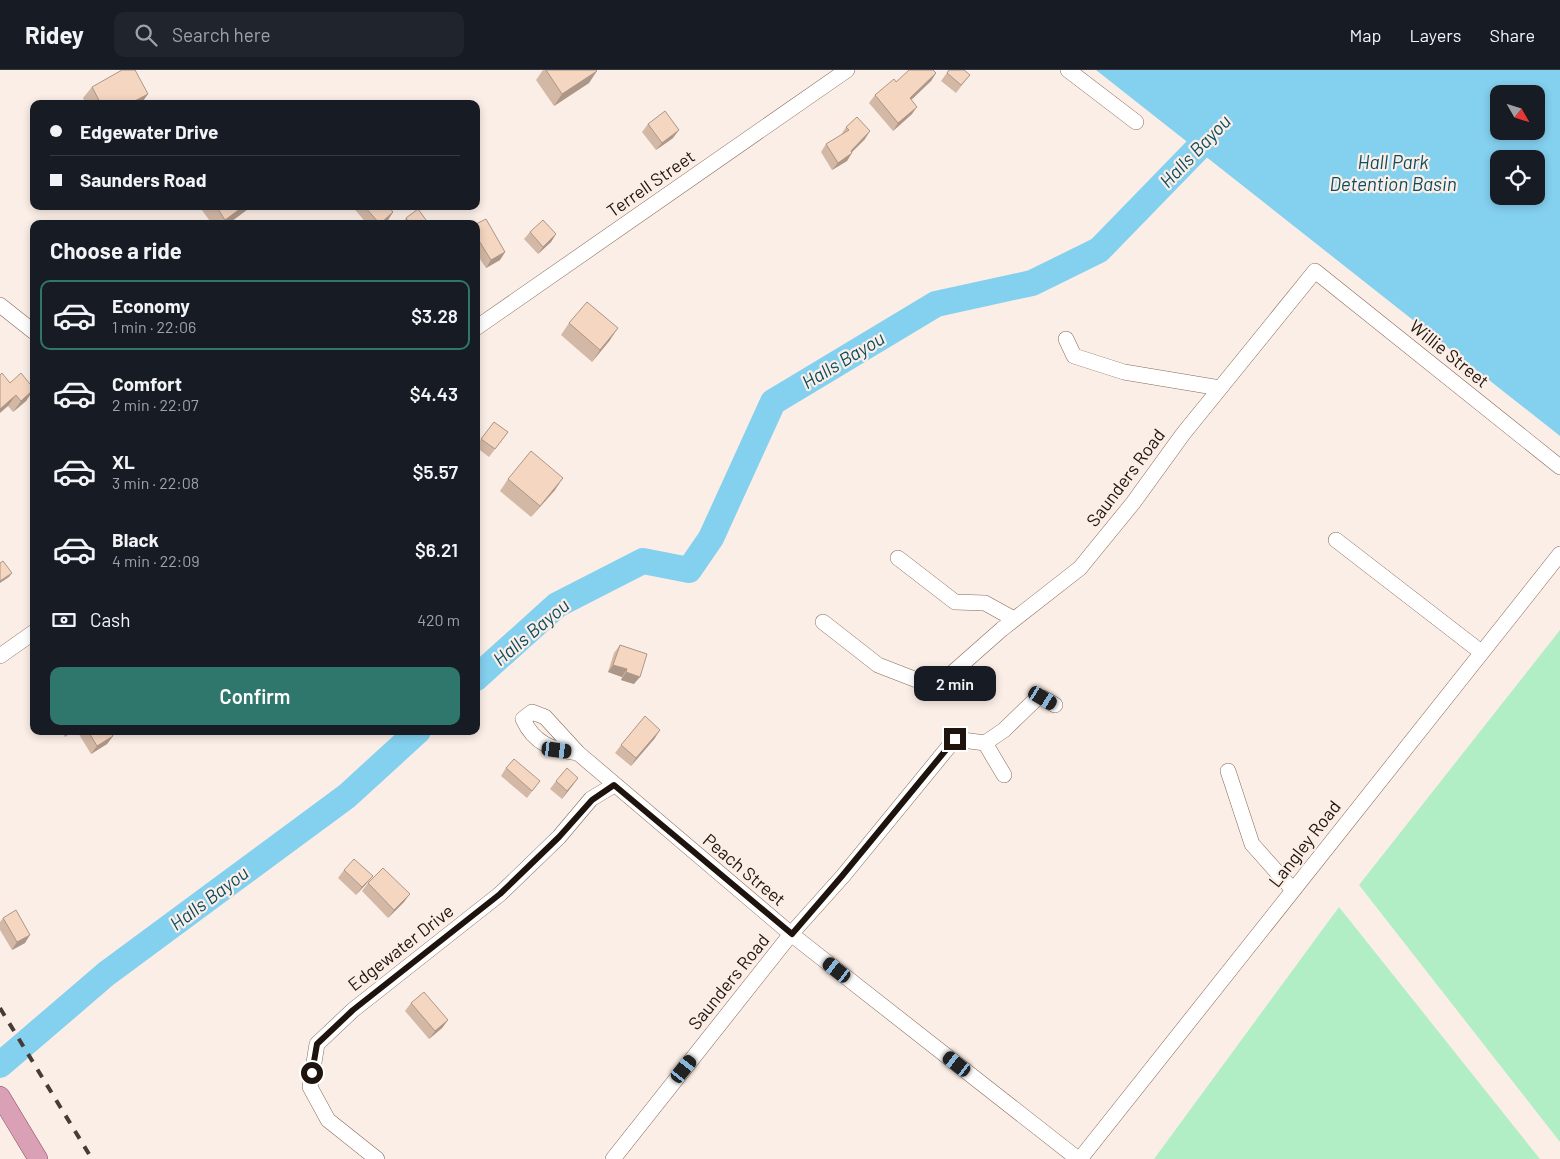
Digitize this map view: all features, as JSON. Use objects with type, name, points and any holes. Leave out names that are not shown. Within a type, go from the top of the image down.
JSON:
[{"type":"main road","points":[[2,1100],[38,1159]]},
{"type":"street","name":"Terrell Street","points":[[480,325],[848,70]]},
{"type":"street","points":[[1068,70],[1136,122]]},
{"type":"street","name":"Saunders Road","points":[[823,622],[878,665],[927,684],[942,682],[1014,619],[1080,568],[1133,503],[1183,434],[1315,271]]},
{"type":"street","name":"Willie Street","points":[[1315,271],[1560,467]]},
{"type":"street","points":[[0,305],[30,329]]},
{"type":"street","points":[[1066,339],[1074,356],[1124,372],[1220,388]]},
{"type":"street","points":[[1336,540],[1481,652]]},
{"type":"street","name":"Langley Road","points":[[1079,1159],[1560,554]]},
{"type":"street","points":[[898,558],[955,602],[985,602],[1014,619]]},
{"type":"street","points":[[0,656],[30,635]]},
{"type":"street","points":[[1004,775],[985,743],[1004,730],[1037,698],[1043,698],[1055,705]]},
{"type":"street","name":"Saunders Road","points":[[613,1159],[792,934],[955,739],[985,743]]},
{"type":"street","name":"Peach Street","points":[[578,753],[792,934],[1079,1159]]},
{"type":"street","points":[[1228,771],[1252,844],[1293,890]]},
{"type":"street","name":"Edgewater Drive","points":[[377,1159],[328,1120],[310,1087],[317,1044],[353,1010],[500,894],[559,837],[592,800],[614,785]]},
{"type":"green space","points":[[1560,630],[1560,1142],[1359,885]]},
{"type":"green space","points":[[1339,907],[1540,1159],[1154,1159]]},
{"type":"water","name":"Hall Park Detention Basin","points":[[1096,70],[1560,70],[1560,436]]},
{"type":"building","points":[[122,70],[135,70],[148,94],[137,100],[99,100],[92,87]]},
{"type":"building","points":[[546,70],[596,70],[597,71],[562,94]]},
{"type":"building","points":[[909,70],[933,70],[936,73],[910,98],[917,107],[898,123],[875,95],[894,79],[896,82]]},
{"type":"building","points":[[949,70],[964,70],[970,75],[961,85],[947,73]]},
{"type":"building","points":[[665,111],[679,130],[662,143],[648,124]]},
{"type":"building","points":[[857,117],[870,131],[851,151],[852,153],[838,163],[826,144],[849,130],[846,127]]},
{"type":"building","points":[[219,210],[239,210],[225,220]]},
{"type":"building","points":[[368,210],[391,210],[393,212],[384,220],[376,220]]},
{"type":"building","points":[[419,210],[426,220],[407,220],[406,218]]},
{"type":"building","points":[[486,219],[505,252],[491,260],[480,242],[480,222]]},
{"type":"building","points":[[543,220],[556,234],[543,247],[530,232]]},
{"type":"building","points":[[587,302],[618,328],[600,350],[569,323]]},
{"type":"building","points":[[2,373],[10,383],[21,373],[30,384],[30,393],[21,401],[16,395],[0,409],[0,375]]},
{"type":"building","points":[[494,422],[508,432],[495,449],[481,439]]},
{"type":"building","points":[[531,451],[563,478],[540,506],[508,479]]},
{"type":"building","points":[[3,561],[12,573],[0,581],[0,563]]},
{"type":"building","points":[[620,645],[647,654],[640,677],[626,672],[627,669],[613,665]]},
{"type":"building","points":[[645,716],[660,730],[636,758],[621,745]]},
{"type":"building","points":[[90,735],[112,735],[113,736],[97,746]]},
{"type":"building","points":[[514,759],[540,781],[532,791],[506,768]]},
{"type":"building","points":[[567,768],[578,778],[567,791],[556,781]]},
{"type":"building","points":[[354,859],[373,876],[362,887],[344,870]]},
{"type":"building","points":[[383,868],[410,894],[394,910],[368,883]]},
{"type":"building","points":[[16,910],[30,935],[17,942],[3,918]]},
{"type":"building","points":[[424,992],[448,1020],[435,1031],[411,1003]]},
{"type":"waterway","name":"Halls Bayou","points":[[480,674],[557,605],[643,561],[689,570],[711,538],[773,402],[936,304],[1032,283],[1099,250],[1241,104],[1254,70]]},
{"type":"waterway","name":"Halls Bayou","points":[[0,1065],[106,974],[347,796],[414,735]]},
{"type":"railway","points":[[0,1008],[92,1159]]},
{"type":"route","points":[[312,1073],[317,1044],[353,1010],[500,894],[559,837],[592,800],[614,785],[792,934],[955,739]]}]
